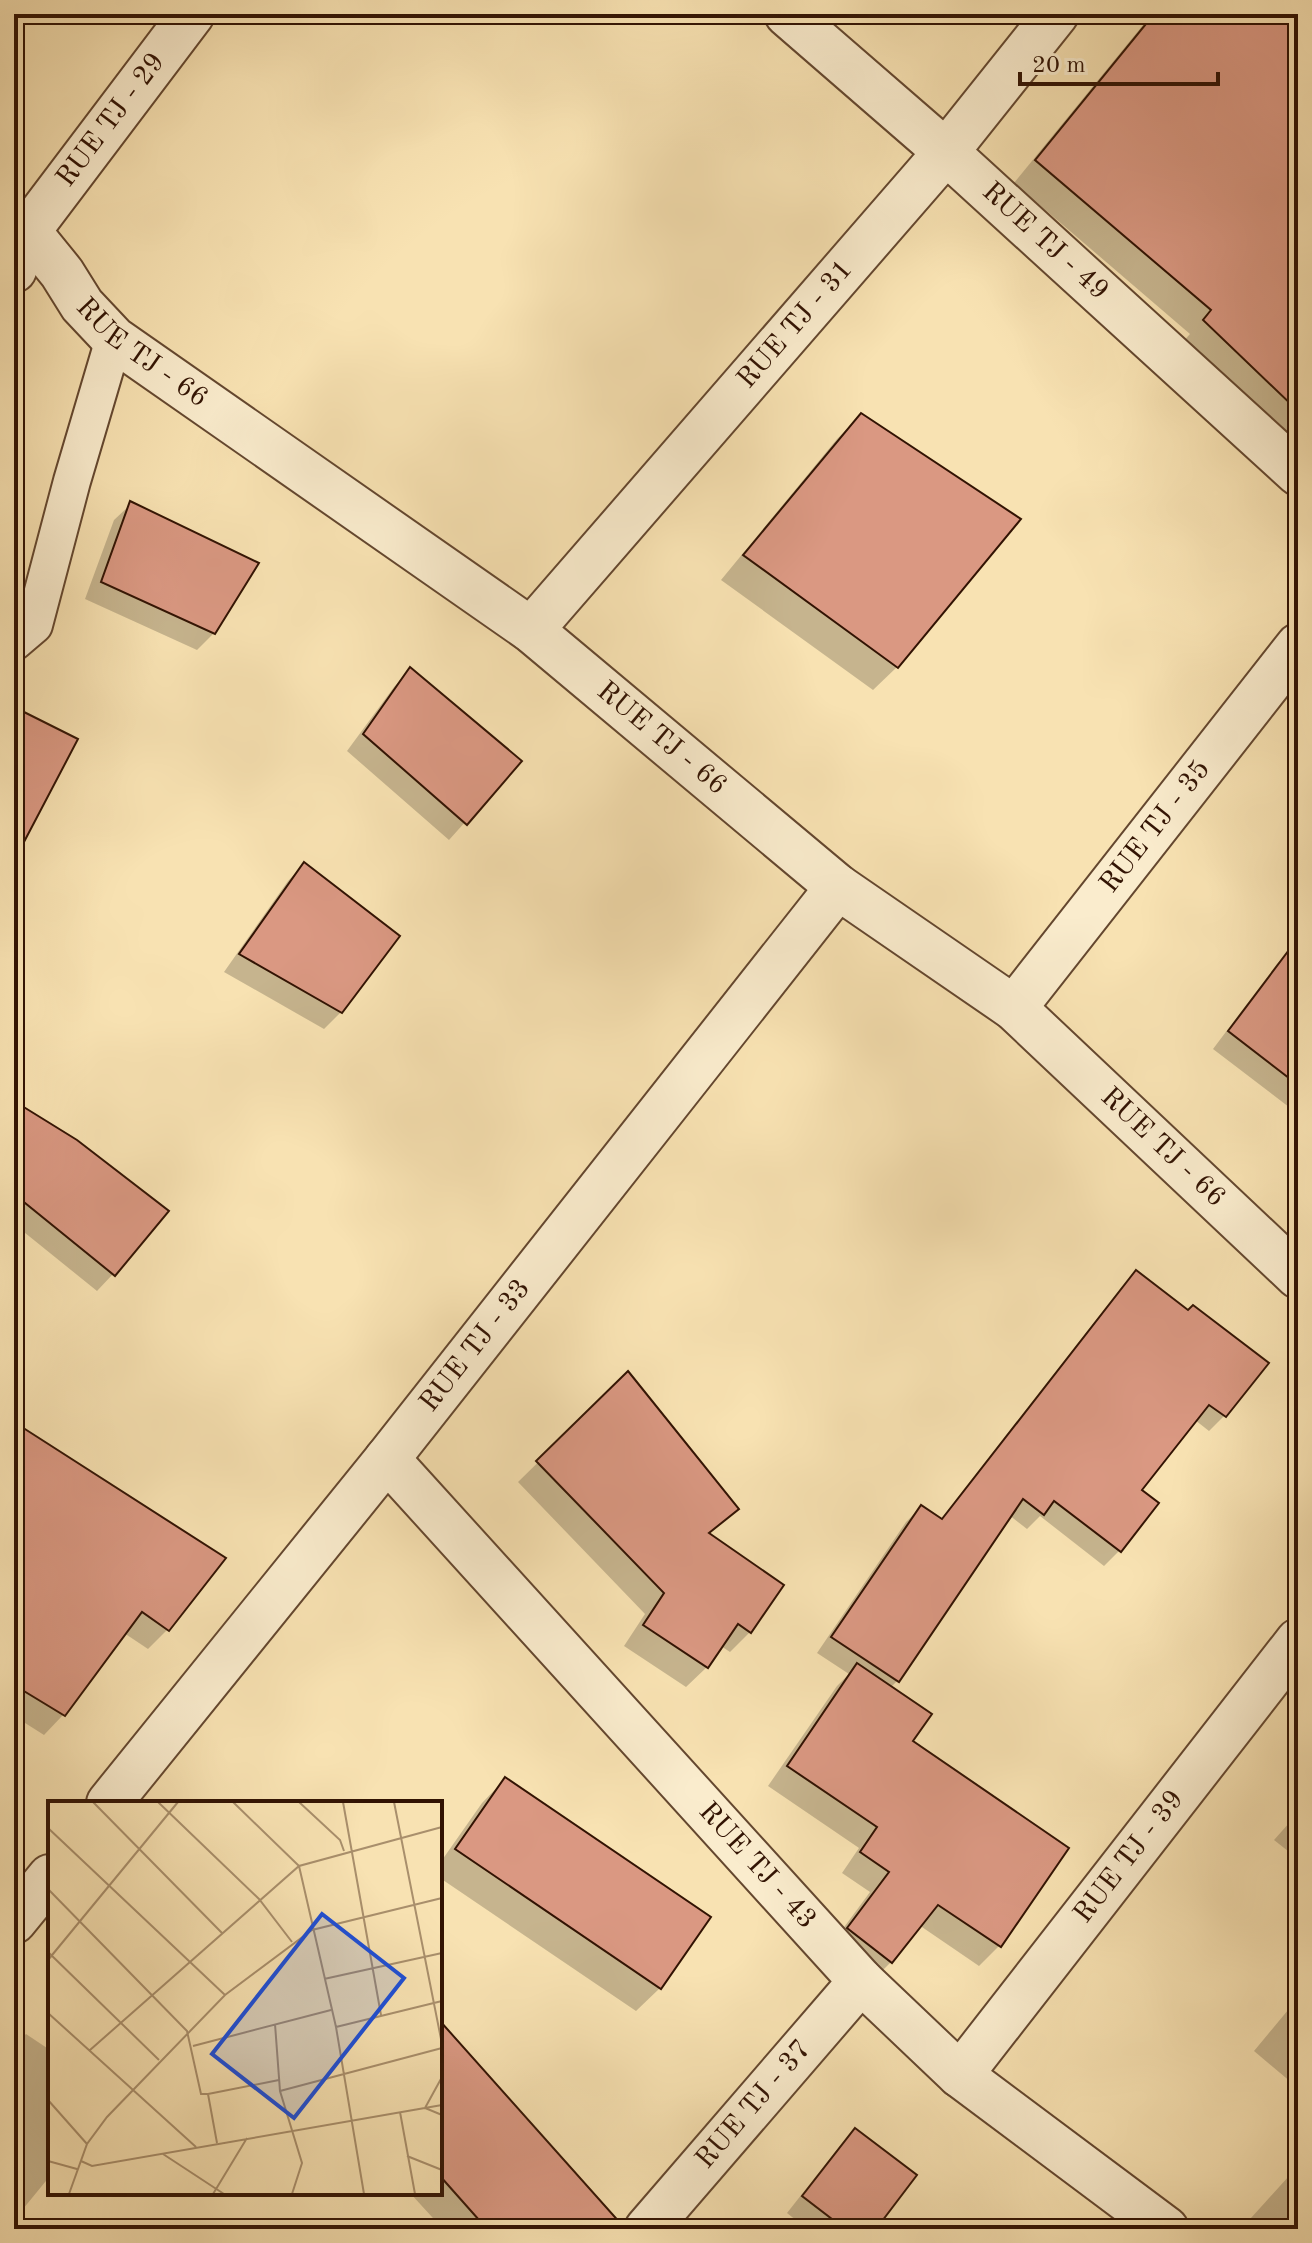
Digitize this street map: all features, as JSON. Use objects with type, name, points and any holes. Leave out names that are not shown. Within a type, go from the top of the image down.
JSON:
[{"type":"street","name":"RUE TJ - 29","points":[[19,240],[192,14]]},
{"type":"street","name":"RUE TJ - 49","points":[[787,14],[946,152],[1298,473]]},
{"type":"street","name":"RUE TJ - 31","points":[[531,630],[946,152],[1056,14]]},
{"type":"street","name":"RUE TJ - 66","points":[[19,240],[62,273],[82,305],[114,339],[531,630],[838,887],[1014,1008],[1298,1276]]},
{"type":"street","name":"RUE TJ - 35","points":[[1014,1008],[1298,646]]},
{"type":"street","name":"RUE TJ - 33","points":[[111,1801],[387,1459],[838,887]]},
{"type":"street","name":"RUE TJ - 43","points":[[387,1459],[861,1981],[960,2075],[1166,2229]]},
{"type":"street","name":"RUE TJ - 39","points":[[960,2075],[1298,1641]]},
{"type":"street","points":[[14,1921],[48,1879]]},
{"type":"street","name":"RUE TJ - 37","points":[[647,2229],[861,1981]]},
{"type":"lane","points":[[14,642],[34,625],[114,339]]},
{"type":"building","points":[[1154,14],[1298,14],[1298,411],[1203,320],[1211,310],[1035,160]]},
{"type":"building","points":[[861,413],[1021,519],[898,668],[743,555]]},
{"type":"building","points":[[130,501],[259,563],[215,634],[101,582]]},
{"type":"building","points":[[410,667],[522,761],[467,825],[363,734]]},
{"type":"building","points":[[14,707],[78,739],[14,861]]},
{"type":"building","points":[[304,862],[400,936],[342,1013],[239,954]]},
{"type":"building","points":[[1298,938],[1298,1085],[1228,1031]]},
{"type":"building","points":[[14,1101],[77,1140],[169,1211],[115,1276],[14,1194]]},
{"type":"building","points":[[1136,1270],[1188,1310],[1193,1305],[1269,1363],[1226,1417],[1209,1405],[1142,1490],[1159,1503],[1121,1552],[1054,1501],[1044,1515],[1023,1499],[899,1682],[831,1637],[921,1505],[942,1519]]},
{"type":"building","points":[[628,1371],[739,1509],[709,1533],[784,1585],[751,1633],[738,1624],[708,1668],[643,1625],[664,1593],[536,1461]]},
{"type":"building","points":[[14,1422],[226,1558],[169,1631],[142,1612],[65,1716],[14,1685]]},
{"type":"building","points":[[857,1663],[932,1714],[913,1741],[1069,1848],[1001,1947],[938,1905],[892,1963],[847,1928],[889,1872],[860,1852],[877,1827],[787,1766]]},
{"type":"building","points":[[505,1777],[711,1917],[661,1989],[455,1849]]},
{"type":"building","points":[[442,2023],[623,2229],[487,2229],[442,2178]]},
{"type":"building","points":[[855,2128],[917,2175],[876,2229],[845,2229],[802,2196]]}]
